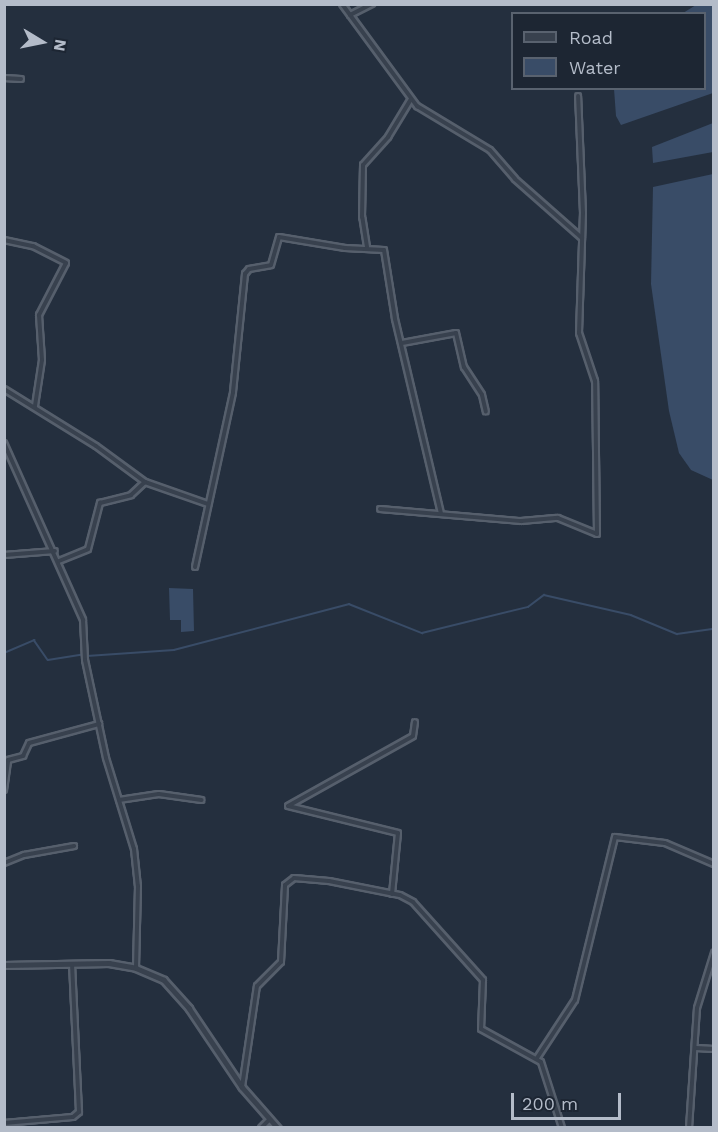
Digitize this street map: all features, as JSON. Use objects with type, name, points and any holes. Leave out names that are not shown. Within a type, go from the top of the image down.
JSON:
[{"type":"street","points":[[342,4],[411,99],[490,150],[515,179],[582,238]]},
{"type":"street","points":[[350,15],[372,4]]},
{"type":"street","points":[[4,78],[21,79]]},
{"type":"street","points":[[380,509],[521,521],[558,519],[597,534],[595,381],[579,333],[582,238],[578,96]]},
{"type":"street","points":[[368,247],[362,217],[363,165],[388,137],[411,99]]},
{"type":"street","points":[[195,567],[234,393],[247,271],[271,265],[279,237],[345,248],[382,248],[386,253],[391,300],[441,514]]},
{"type":"street","points":[[4,240],[33,246],[66,263],[39,315],[42,360],[35,406]]},
{"type":"street","points":[[402,343],[456,333],[464,367],[482,395],[486,412]]},
{"type":"street","points":[[4,389],[35,406],[145,482],[208,504]]},
{"type":"street","points":[[4,443],[55,551],[83,620],[85,660],[99,724],[119,800],[135,849],[137,871],[136,968]]},
{"type":"street","points":[[59,561],[88,549],[100,503],[131,495],[145,482]]},
{"type":"street","points":[[4,555],[55,551]]},
{"type":"street","points":[[392,894],[398,833],[288,806],[413,736],[415,722]]},
{"type":"street","points":[[4,790],[8,760],[23,756],[29,743],[99,724]]},
{"type":"street","points":[[119,800],[159,794],[202,800]]},
{"type":"street","points":[[537,1058],[575,1000],[615,837],[665,843],[714,864]]},
{"type":"street","points":[[4,863],[24,855],[74,846]]},
{"type":"street","points":[[242,1087],[257,986],[281,962],[281,912],[287,881],[323,880],[392,894],[413,902],[483,980],[479,1017],[483,1032],[537,1058],[555,1096],[562,1128]]},
{"type":"street","points":[[689,1128],[698,1008],[714,953]]},
{"type":"street","points":[[4,965],[109,963],[152,973],[174,989],[242,1087],[278,1128]]},
{"type":"street","points":[[4,1123],[73,1117],[79,1112],[72,964]]},
{"type":"street","points":[[696,1048],[714,1049]]},
{"type":"street","points":[[261,1128],[269,1120]]},
{"type":"water","points":[[696,5],[713,5],[713,93],[621,125],[616,116],[614,90],[706,90],[706,12],[685,12]]},
{"type":"water","points":[[713,123],[713,152],[653,163],[652,147]]},
{"type":"water","points":[[714,174],[713,480],[691,470],[679,453],[669,411],[651,284],[653,187]]},
{"type":"water","points":[[169,588],[193,589],[194,631],[181,632],[181,620],[170,620]]},
{"type":"waterway","points":[[87,656],[174,650],[349,604],[422,633],[528,607],[544,595],[631,615],[677,634],[714,629]]},
{"type":"waterway","points":[[4,653],[34,640],[48,660],[81,655]]}]
